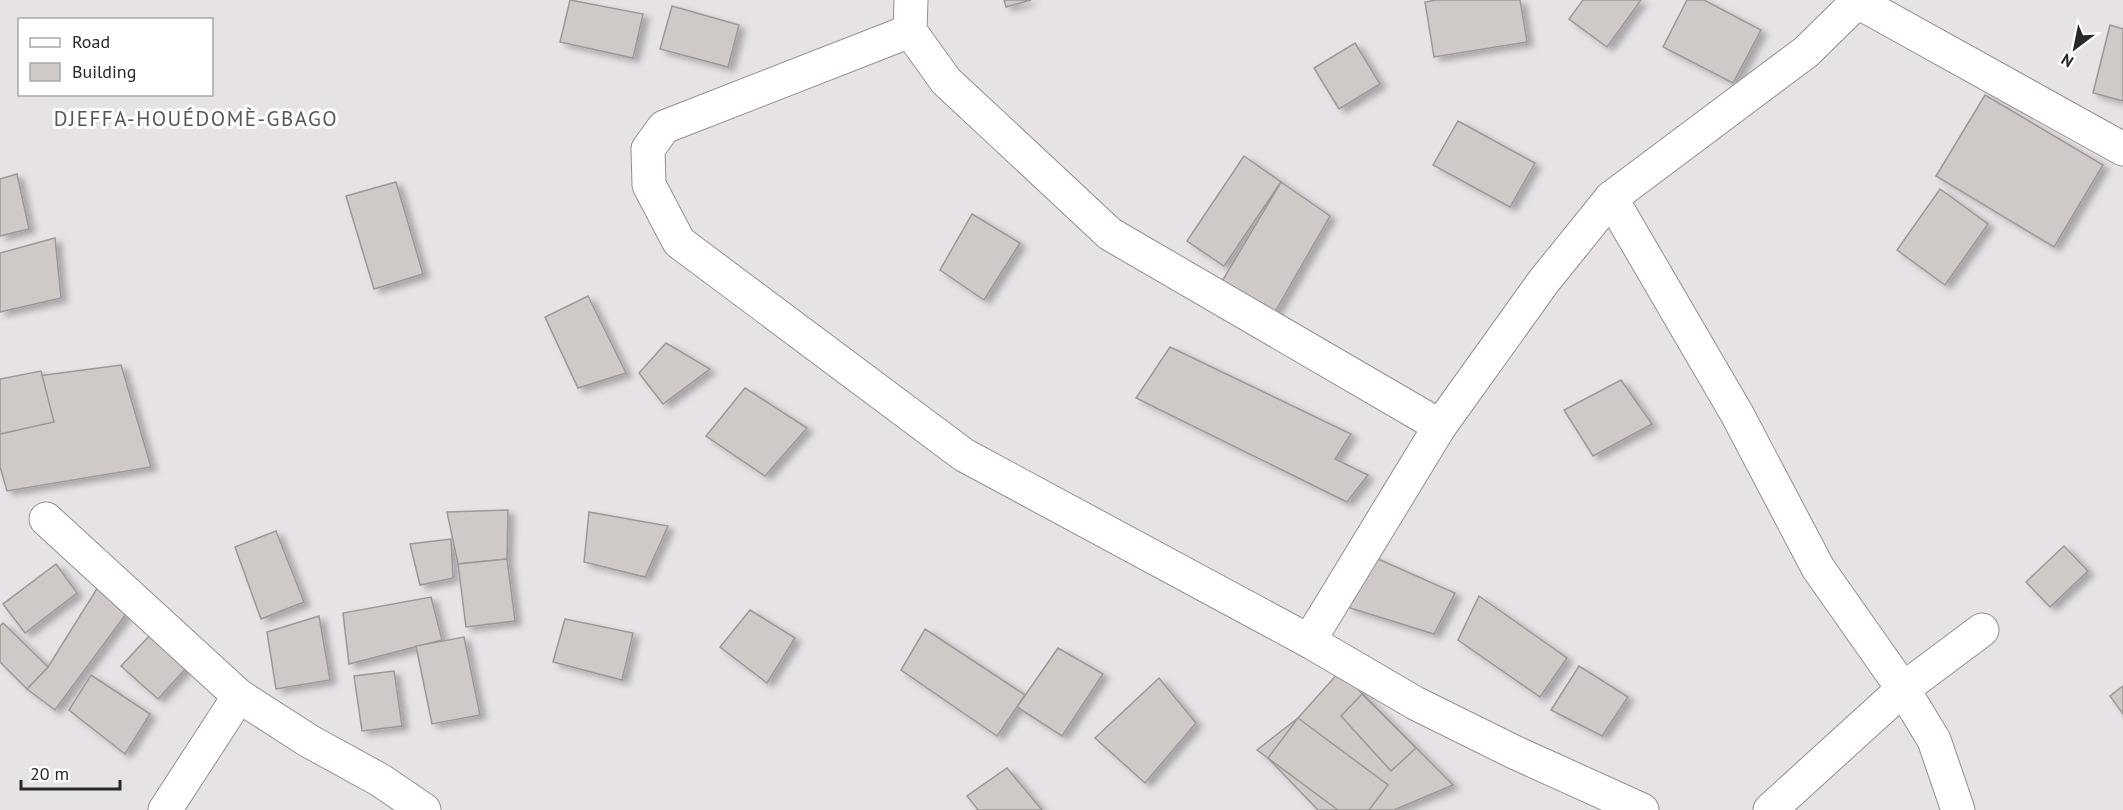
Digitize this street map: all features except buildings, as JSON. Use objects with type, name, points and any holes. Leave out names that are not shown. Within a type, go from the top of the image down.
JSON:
[{"type":"street","points":[[1309,641],[1440,426],[1544,281],[1611,198],[1806,52],[1858,1],[2123,149]]},
{"type":"street","points":[[1440,426],[1110,234],[946,81],[911,16],[664,127],[648,149],[649,186],[679,242],[964,455],[1309,641],[1415,703],[1514,753],[1642,810]]},
{"type":"street","points":[[1611,198],[1737,414],[1818,568],[1903,689],[1934,740],[1958,810]]},
{"type":"street","points":[[46,519],[239,696],[309,741],[380,780],[424,810]]},
{"type":"street","points":[[1770,810],[1903,689],[1982,630]]},
{"type":"street","points":[[165,810],[239,696]]},
{"type":"district","name":"DJEFFA-HOUÉDOMÈ-GBAGO","points":[[196,119]]}]
